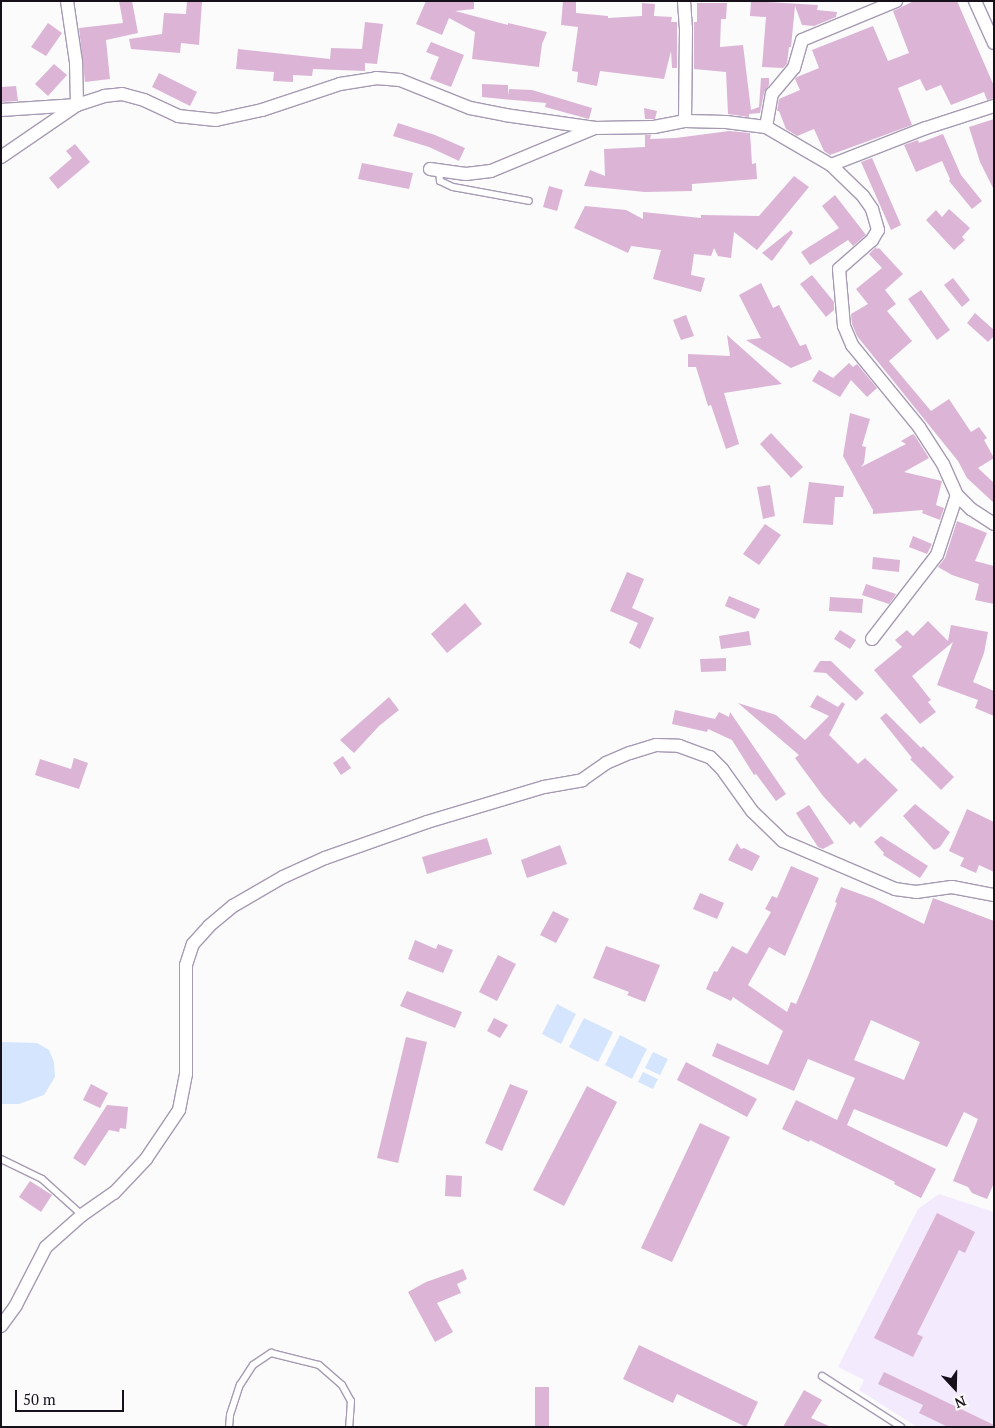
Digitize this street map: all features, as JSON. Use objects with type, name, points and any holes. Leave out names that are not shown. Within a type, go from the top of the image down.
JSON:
[{"type":"street","points":[[67,1],[76,62],[77,104]]},
{"type":"street","points":[[684,1],[686,28],[685,121]]},
{"type":"street","points":[[766,127],[772,94],[794,68],[802,40],[896,1]]},
{"type":"street","points":[[975,1],[994,43]]},
{"type":"street","points":[[1,110],[77,104],[122,94],[144,100],[178,116],[216,120],[262,110],[340,84],[376,78],[400,80],[470,108],[595,128],[654,127],[685,121],[726,122],[766,127],[831,165],[863,196],[872,209],[878,230],[872,240],[839,269],[844,326],[852,346],[919,427],[943,464],[957,495],[971,509],[994,524]]},
{"type":"street","points":[[1,157],[77,104]]},
{"type":"street","points":[[831,165],[926,128],[994,106]]},
{"type":"street","points":[[434,170],[466,174],[491,171],[595,128]]},
{"type":"street","points":[[872,639],[937,555],[957,495]]},
{"type":"street","points":[[1,1326],[16,1305],[46,1247],[82,1215],[114,1193],[146,1160],[179,1110],[186,1074],[186,965],[193,944],[209,926],[233,906],[283,877],[325,858],[409,829],[544,787],[582,780],[606,763],[630,753],[656,746],[679,746],[710,757],[722,769],[752,811],[783,841],[895,889],[916,892],[952,887],[994,895]]},
{"type":"lane","points":[[434,170],[440,181],[453,187],[529,202]]},
{"type":"lane","points":[[1,1159],[42,1179],[82,1215]]},
{"type":"lane","points":[[228,1427],[240,1385],[253,1365],[271,1353],[319,1365],[342,1385],[352,1401],[349,1427]]},
{"type":"lane","points":[[822,1376],[901,1427]]},
{"type":"shaded area","points":[[939,1194],[994,1212],[994,1427],[917,1427],[859,1390],[864,1380],[838,1367],[918,1209]]},
{"type":"water","points":[[557,1004],[576,1014],[561,1044],[542,1034]]},
{"type":"water","points":[[584,1018],[613,1032],[598,1062],[569,1047]]},
{"type":"water","points":[[620,1035],[647,1049],[632,1079],[605,1065]]},
{"type":"water","points":[[1,1042],[37,1043],[49,1050],[54,1062],[55,1077],[44,1095],[19,1104],[1,1104]]},
{"type":"water","points":[[653,1052],[668,1059],[660,1075],[645,1068]]},
{"type":"water","points":[[643,1072],[658,1079],[653,1089],[638,1082]]},
{"type":"building","points":[[119,1],[132,1],[138,33],[106,40],[110,79],[85,82],[79,28],[123,23]]},
{"type":"building","points":[[187,1],[202,1],[199,45],[181,43],[180,53],[131,49],[129,39],[162,34],[164,13],[186,14]]},
{"type":"building","points":[[426,1],[474,1],[474,9],[455,11],[508,25],[508,23],[547,32],[542,44],[539,67],[472,59],[475,32],[449,18],[442,35],[416,24]]},
{"type":"building","points":[[563,1],[576,1],[576,13],[608,16],[608,18],[642,16],[642,3],[655,4],[654,16],[672,17],[671,22],[677,22],[677,68],[672,68],[671,51],[664,79],[600,71],[597,86],[577,82],[578,72],[572,71],[578,27],[561,25]]},
{"type":"building","points":[[751,1],[818,5],[817,10],[837,12],[836,17],[814,26],[802,25],[795,6],[791,47],[789,47],[787,64],[783,68],[762,67],[766,17],[750,16]]},
{"type":"building","points":[[914,1],[957,1],[994,86],[994,98],[987,100],[984,92],[951,105],[941,85],[926,91],[920,79],[898,88],[912,125],[830,155],[824,151],[814,129],[797,136],[786,129],[779,111],[777,111],[779,99],[800,90],[795,79],[797,77],[819,68],[812,50],[873,26],[888,61],[909,53],[893,11]]},
{"type":"building","points":[[697,3],[727,3],[726,19],[721,19],[720,47],[743,45],[751,110],[759,107],[761,78],[769,78],[769,85],[764,93],[760,113],[749,114],[749,117],[728,114],[726,72],[694,69],[694,22],[697,22]]},
{"type":"building","points":[[365,22],[383,24],[377,64],[365,63],[365,71],[313,69],[312,76],[293,75],[293,82],[273,81],[274,72],[236,69],[238,49],[330,59],[331,48],[362,49]]},
{"type":"building","points":[[48,23],[62,33],[46,56],[31,47]]},
{"type":"building","points":[[431,42],[464,55],[451,87],[430,79],[439,57],[426,52]]},
{"type":"building","points":[[54,64],[67,75],[48,96],[35,84]]},
{"type":"building","points":[[159,73],[197,92],[190,106],[152,87]]},
{"type":"building","points":[[482,84],[508,85],[508,96],[509,89],[532,90],[592,108],[589,119],[545,107],[546,103],[482,97]]},
{"type":"building","points":[[16,86],[18,101],[1,102],[1,87]]},
{"type":"building","points":[[644,108],[657,111],[655,119],[645,119]]},
{"type":"building","points":[[994,119],[994,190],[980,162],[969,127]]},
{"type":"building","points":[[398,123],[435,135],[465,148],[459,161],[429,147],[393,136]]},
{"type":"building","points":[[729,131],[750,133],[752,164],[756,163],[757,179],[692,184],[692,191],[645,192],[584,186],[590,170],[605,176],[604,149],[645,147],[645,135],[651,135],[650,139],[676,138]]},
{"type":"building","points":[[943,134],[961,175],[982,201],[972,209],[949,181],[950,179],[942,161],[916,172],[904,145],[918,140],[919,143]]},
{"type":"building","points":[[75,144],[90,162],[58,189],[49,178],[72,158],[66,151]]},
{"type":"building","points":[[872,158],[901,225],[891,230],[861,162]]},
{"type":"building","points":[[362,163],[413,173],[409,189],[358,179]]},
{"type":"building","points":[[794,176],[809,187],[757,250],[734,232],[731,258],[718,256],[714,248],[711,256],[694,254],[691,275],[705,278],[701,292],[653,279],[661,250],[631,246],[628,253],[574,228],[585,206],[626,210],[643,219],[643,212],[701,218],[701,215],[759,216]]},
{"type":"building","points":[[549,186],[563,190],[557,211],[543,207]]},
{"type":"building","points":[[835,195],[866,235],[853,246],[848,240],[810,265],[801,252],[839,228],[822,206]]},
{"type":"building","points":[[949,209],[970,228],[962,237],[965,240],[954,250],[926,220],[936,210],[942,217]]},
{"type":"building","points":[[791,230],[793,233],[772,261],[762,253]]},
{"type":"building","points":[[876,247],[903,274],[885,290],[896,304],[887,311],[912,341],[889,361],[931,411],[949,399],[971,432],[979,427],[987,438],[984,440],[994,458],[978,468],[994,483],[994,503],[967,478],[958,461],[857,336],[852,324],[851,314],[868,304],[856,289],[882,268],[869,254]]},
{"type":"building","points":[[812,275],[834,302],[834,310],[826,317],[800,284]]},
{"type":"building","points":[[953,278],[970,300],[962,307],[944,285]]},
{"type":"building","points":[[761,283],[773,308],[779,305],[800,346],[806,344],[812,359],[791,368],[746,340],[761,338],[739,295]]},
{"type":"building","points":[[921,290],[950,330],[937,340],[908,299]]},
{"type":"building","points":[[975,313],[994,330],[994,336],[988,342],[967,323]]},
{"type":"building","points":[[686,315],[694,336],[681,340],[673,320]]},
{"type":"building","points":[[727,335],[782,384],[724,393],[739,444],[726,449],[711,405],[708,406],[696,367],[688,367],[688,354],[730,356]]},
{"type":"building","points":[[849,363],[853,367],[857,364],[877,388],[867,397],[851,380],[840,397],[812,381],[819,370],[833,378]]},
{"type":"building","points":[[850,413],[870,419],[862,446],[866,447],[864,463],[861,467],[906,444],[901,441],[913,434],[915,436],[929,458],[904,472],[942,481],[936,505],[944,508],[940,520],[922,513],[923,510],[873,514],[873,510],[843,456]]},
{"type":"building","points":[[771,433],[803,467],[791,478],[760,444]]},
{"type":"building","points":[[809,482],[844,486],[843,497],[835,497],[833,525],[803,523]]},
{"type":"building","points":[[770,485],[775,516],[763,519],[757,487]]},
{"type":"building","points":[[957,521],[987,533],[975,561],[994,566],[994,604],[975,600],[979,584],[952,575],[938,567],[945,558]]},
{"type":"building","points":[[765,524],[781,535],[759,565],[743,554]]},
{"type":"building","points":[[913,536],[932,544],[927,554],[909,547]]},
{"type":"building","points":[[873,557],[900,560],[899,572],[872,569]]},
{"type":"building","points":[[627,572],[644,579],[632,608],[654,618],[640,649],[629,643],[638,623],[610,611]]},
{"type":"building","points":[[866,584],[896,594],[889,604],[862,595]]},
{"type":"building","points":[[729,596],[760,609],[755,619],[725,606]]},
{"type":"building","points":[[830,597],[863,599],[862,613],[829,611]]},
{"type":"building","points":[[465,603],[482,624],[447,653],[431,634]]},
{"type":"building","points":[[928,621],[948,641],[951,625],[988,632],[984,653],[973,682],[994,691],[994,716],[975,708],[978,700],[937,685],[953,642],[912,676],[931,700],[928,702],[936,712],[920,724],[874,670],[902,647],[895,640],[907,630],[913,636]]},
{"type":"building","points":[[840,630],[856,640],[850,649],[834,639]]},
{"type":"building","points":[[749,631],[751,645],[721,649],[719,636]]},
{"type":"building","points":[[726,658],[726,671],[701,672],[700,659]]},
{"type":"building","points":[[820,661],[831,661],[864,693],[856,701],[826,673],[813,672]]},
{"type":"building","points":[[817,695],[838,707],[842,702],[845,704],[829,735],[858,764],[865,758],[898,790],[860,828],[854,821],[850,825],[823,796],[795,758],[799,755],[738,703],[776,715],[805,740],[829,716],[810,707]]},
{"type":"building","points":[[389,697],[399,710],[379,726],[354,753],[340,740]]},
{"type":"building","points":[[675,710],[715,719],[719,712],[729,717],[730,712],[786,794],[776,801],[756,774],[754,775],[732,740],[708,729],[707,732],[672,724]]},
{"type":"building","points":[[886,713],[954,777],[941,790],[910,759],[912,758],[880,718]]},
{"type":"building","points":[[343,756],[351,768],[341,775],[333,763]]},
{"type":"building","points":[[74,758],[88,763],[79,789],[35,775],[40,759],[71,769]]},
{"type":"building","points":[[915,804],[950,832],[940,847],[934,850],[903,816]]},
{"type":"building","points":[[809,805],[834,843],[823,849],[818,847],[796,813]]},
{"type":"building","points":[[967,809],[994,822],[994,872],[979,865],[976,873],[960,866],[964,858],[949,851]]},
{"type":"building","points":[[881,836],[928,866],[920,878],[883,855],[884,853],[874,842]]},
{"type":"building","points":[[487,838],[492,854],[427,874],[422,857]]},
{"type":"building","points":[[737,843],[741,849],[744,848],[760,856],[752,871],[728,860]]},
{"type":"building","points":[[560,845],[567,864],[527,878],[521,860]]},
{"type":"building","points":[[791,866],[819,878],[785,956],[769,947],[748,985],[787,1012],[791,1002],[796,1004],[837,903],[835,902],[841,887],[874,899],[924,924],[933,898],[994,921],[994,1183],[987,1199],[972,1193],[968,1187],[953,1181],[978,1119],[964,1112],[947,1147],[854,1109],[847,1125],[936,1169],[921,1198],[894,1184],[895,1182],[810,1140],[809,1142],[782,1129],[796,1100],[837,1120],[855,1078],[808,1059],[794,1091],[712,1056],[717,1043],[768,1065],[783,1031],[733,997],[731,1001],[706,989],[714,971],[717,972],[732,946],[747,954],[771,912],[765,909],[772,896],[777,898]],"holes":[[[871,1020],[920,1042],[904,1080],[854,1060]]]},
{"type":"building","points":[[700,893],[724,903],[717,919],[693,909]]},
{"type":"building","points":[[553,911],[569,919],[556,943],[540,935]]},
{"type":"building","points":[[415,940],[436,949],[438,944],[453,950],[443,973],[408,959]]},
{"type":"building","points":[[606,946],[660,965],[645,1002],[627,995],[629,992],[593,978]]},
{"type":"building","points":[[498,955],[516,964],[497,1001],[479,992]]},
{"type":"building","points":[[407,991],[462,1012],[455,1028],[400,1006]]},
{"type":"building","points":[[494,1018],[508,1025],[500,1038],[487,1031]]},
{"type":"building","points":[[406,1037],[427,1042],[398,1163],[377,1158]]},
{"type":"building","points":[[686,1062],[757,1099],[747,1117],[677,1080]]},
{"type":"building","points":[[91,1084],[108,1093],[100,1108],[83,1100]]},
{"type":"building","points":[[510,1084],[528,1091],[502,1151],[485,1143]]},
{"type":"building","points":[[587,1086],[617,1102],[564,1206],[533,1190]]},
{"type":"building","points":[[107,1105],[128,1107],[126,1129],[120,1128],[119,1132],[109,1130],[85,1166],[73,1158]]},
{"type":"building","points":[[700,1123],[730,1137],[672,1262],[641,1248]]},
{"type":"building","points":[[446,1175],[462,1176],[461,1197],[445,1196]]},
{"type":"building","points":[[30,1181],[52,1195],[41,1212],[19,1197]]},
{"type":"building","points":[[937,1213],[975,1232],[965,1253],[959,1250],[917,1334],[923,1337],[913,1357],[874,1338]]},
{"type":"building","points":[[463,1269],[467,1279],[457,1284],[461,1293],[437,1303],[453,1332],[435,1342],[408,1292],[426,1282]]},
{"type":"building","points":[[639,1345],[758,1402],[746,1427],[677,1394],[673,1403],[623,1379]]},
{"type":"building","points":[[884,1372],[994,1425],[994,1427],[948,1427],[919,1413],[923,1405],[878,1384]]},
{"type":"building","points":[[535,1387],[549,1387],[549,1427],[535,1427]]},
{"type":"building","points":[[804,1390],[822,1400],[811,1418],[831,1427],[783,1427]]}]
